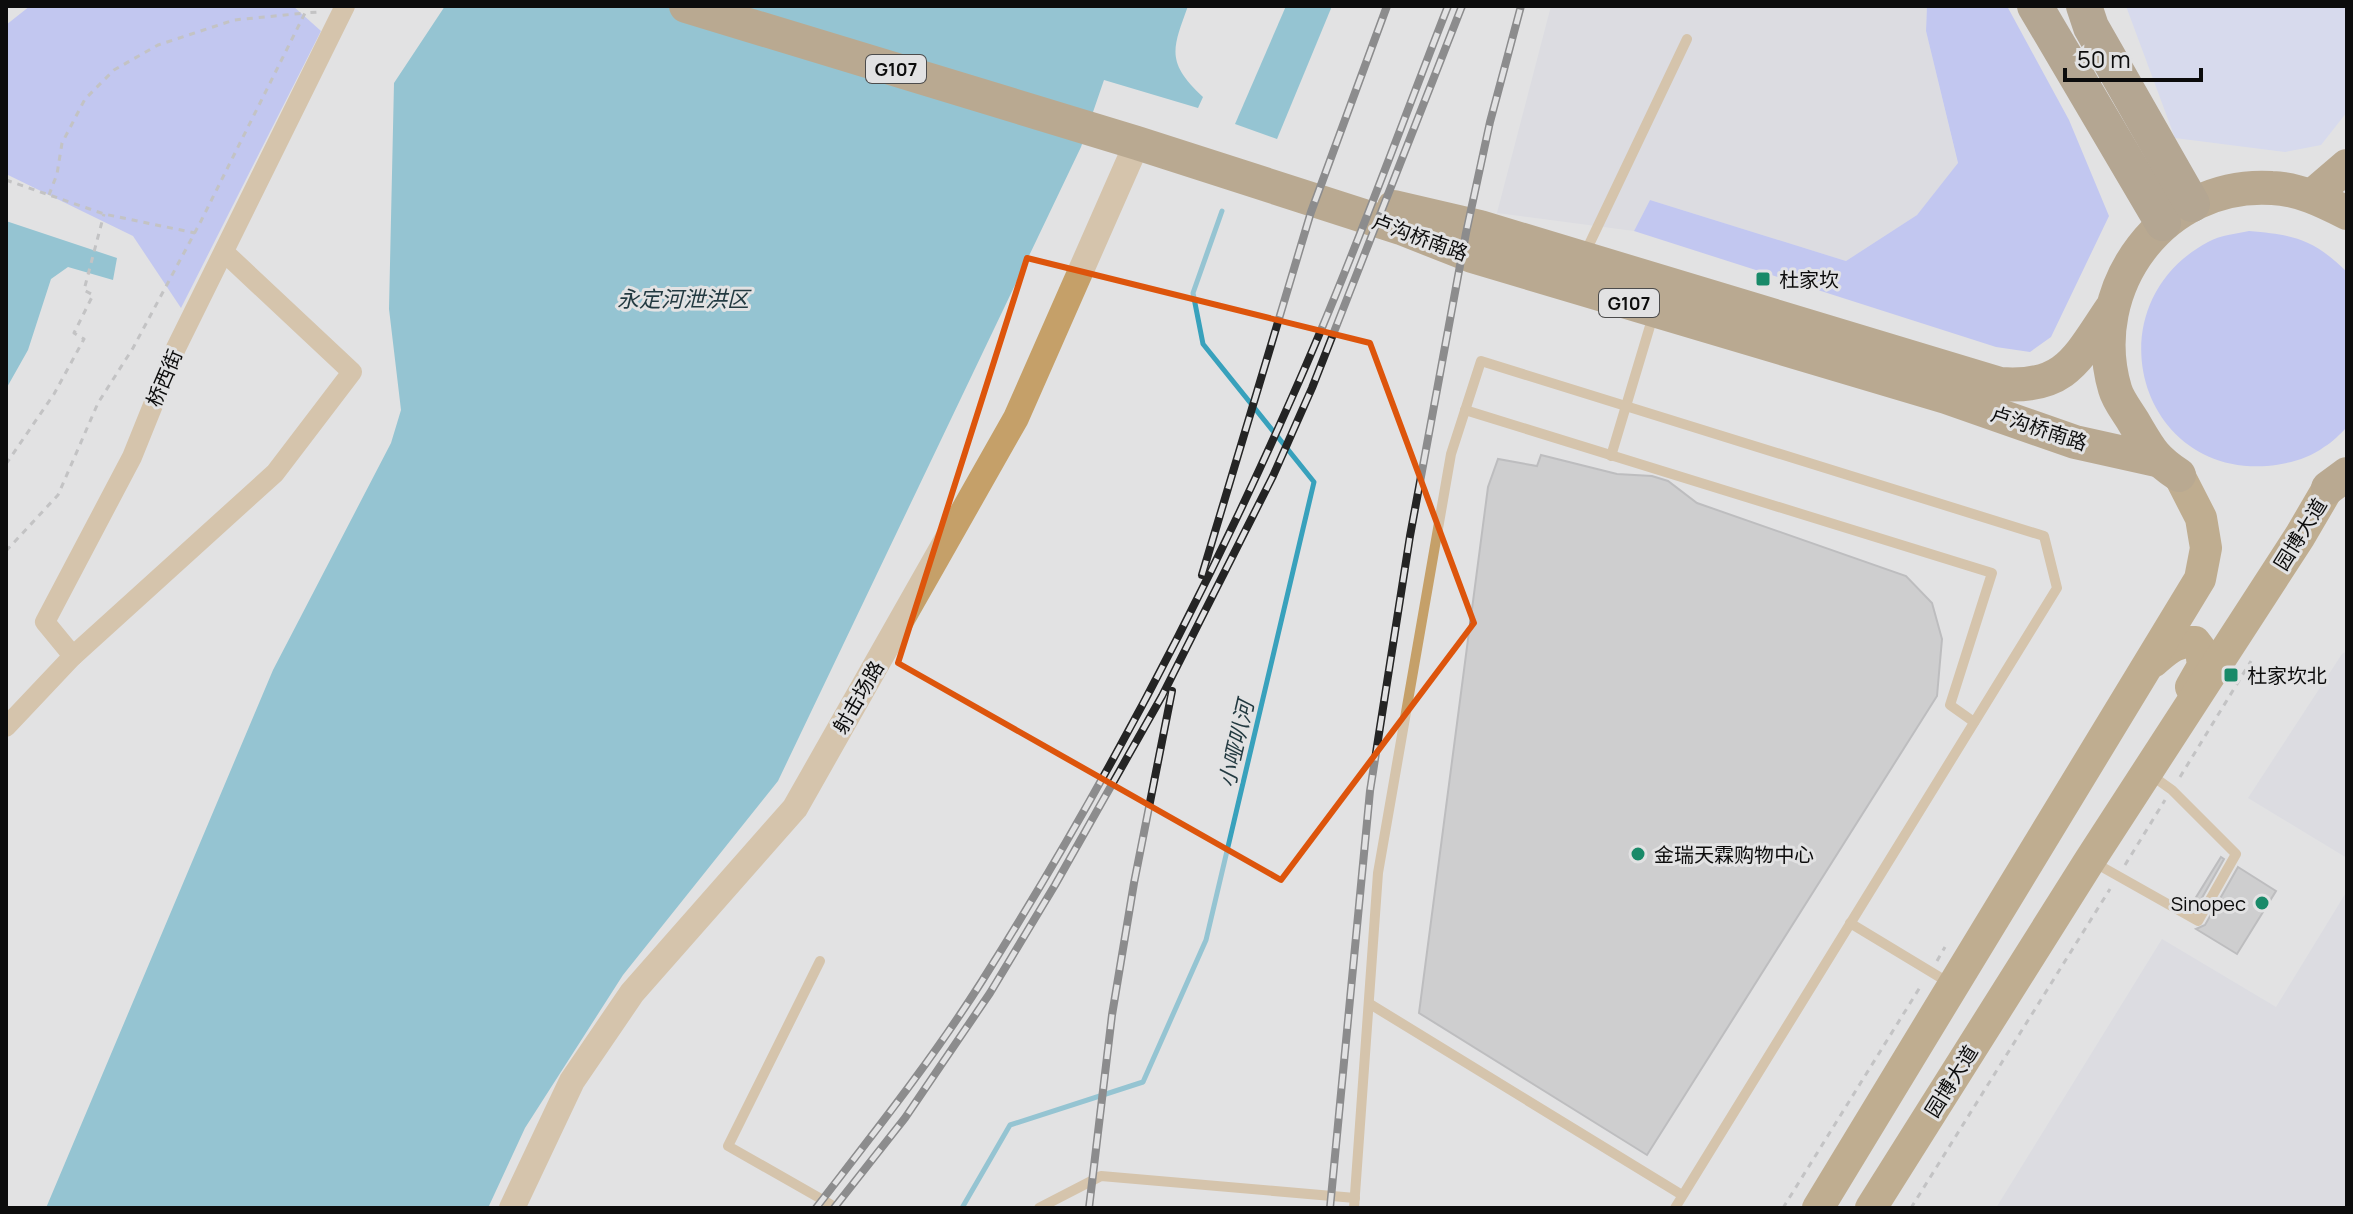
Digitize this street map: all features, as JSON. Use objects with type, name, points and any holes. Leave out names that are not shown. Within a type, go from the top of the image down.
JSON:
[{"type":"highway","name":"卢沟桥南路","points":[[686,6],[1117,133],[1480,227],[2000,384],[2028,386],[2045,382],[2064,370],[2080,355],[2111,309]]},
{"type":"highway","name":"卢沟桥南路","points":[[727,6],[1401,228],[1472,256],[1946,397],[2075,442],[2168,468]]},
{"type":"highway","points":[[2035,6],[2178,214]]},
{"type":"highway","points":[[2084,6],[2178,214]]},
{"type":"highway","points":[[2312,196],[2347,166]]},
{"type":"highway","points":[[2178,214],[2231,191],[2272,188],[2312,196],[2347,213]]},
{"type":"highway","name":"G107","points":[[2168,468],[2115,392],[2107,351],[2111,309],[2130,262],[2178,214]]},
{"type":"main road","points":[[1818,1208],[2200,579],[2206,548],[2201,518],[2191,495],[2168,468]]},
{"type":"main road","name":"园博大道","points":[[1871,1208],[2090,860],[2160,781],[2169,737],[2338,481]]},
{"type":"main road","points":[[2150,665],[2169,647],[2182,642],[2195,642],[2201,650],[2203,666],[2182,701],[2169,737]]},
{"type":"street","name":"桥西街","points":[[73,656],[45,622],[132,457],[176,348],[341,8]]},
{"type":"street","name":"射击场路","points":[[512,1208],[572,1081],[632,993],[795,808],[1016,418],[1117,133]]},
{"type":"street","points":[[6,727],[73,656],[275,473],[352,372],[224,252]]},
{"type":"lane","points":[[1583,258],[1687,39]]},
{"type":"lane","points":[[1611,456],[1655,310]]},
{"type":"lane","points":[[1039,1208],[1101,1176],[1354,1203],[1378,873],[1451,454],[1481,361],[2044,536],[2057,588],[1675,1208]]},
{"type":"lane","points":[[1465,410],[1992,573],[1950,705],[1974,722]]},
{"type":"lane","points":[[2090,860],[2198,921],[2236,854],[2160,781]]},
{"type":"lane","points":[[1850,923],[1953,985]]},
{"type":"lane","points":[[820,961],[728,1146],[837,1208]]},
{"type":"lane","points":[[1370,1004],[1682,1195]]},
{"type":"path","points":[[311,6],[319,12]]},
{"type":"path","points":[[49,195],[57,174],[62,143],[85,99],[114,70],[158,45],[234,20],[341,8]]},
{"type":"path","points":[[6,551],[58,495],[98,403],[133,348],[195,233],[305,13]]},
{"type":"path","points":[[6,180],[104,214],[195,233]]},
{"type":"path","points":[[6,464],[54,394],[84,339],[74,333],[93,295],[84,290],[104,214]]},
{"type":"path","name":"园博大道","points":[[1911,1208],[2117,877],[2160,781],[2255,655]]},
{"type":"highlighted area","points":[[1027,258],[1370,343],[1474,623],[1281,880],[898,663]]},
{"type":"shaded area","points":[[30,6],[293,6],[321,31],[181,308],[133,236],[6,174],[6,25]]},
{"type":"shaded area","points":[[1551,6],[1927,6],[1926,31],[1958,164],[1917,215],[1846,261],[1650,200],[1634,231],[1497,213]]},
{"type":"shaded area","points":[[1927,6],[2007,6],[2069,120],[2109,216],[2051,337],[2030,352],[1996,347],[1634,231],[1650,200],[1846,261],[1917,215],[1958,163],[1926,31]]},
{"type":"shaded area","points":[[2126,6],[2347,6],[2347,112],[2321,145],[2285,152],[2175,138]]},
{"type":"shaded area","points":[[2249,231],[2279,234],[2302,241],[2324,252],[2347,272],[2347,427],[2311,455],[2267,466],[2222,462],[2187,444],[2161,415],[2145,381],[2141,342],[2150,304],[2172,270],[2208,242]]},
{"type":"shaded area","points":[[2347,651],[2347,858],[2248,798],[2342,654]]},
{"type":"shaded area","points":[[2347,891],[2347,1208],[1996,1208],[2162,939],[2276,1007]]},
{"type":"water","name":"永定河泄洪区","points":[[445,6],[1188,6],[1178,34],[1176,55],[1183,74],[1203,97],[1198,108],[1104,80],[1081,147],[778,781],[623,975],[525,1128],[488,1208],[46,1208],[273,670],[391,443],[401,410],[389,309],[394,83]]},
{"type":"water","points":[[1286,6],[1332,6],[1277,139],[1235,124]]},
{"type":"water","points":[[6,221],[117,258],[113,280],[68,267],[51,279],[28,350],[6,389]]},
{"type":"building","name":"金瑞天霖购物中心","points":[[1541,455],[1617,474],[1652,476],[1668,481],[1697,503],[1906,576],[1932,603],[1942,639],[1937,696],[1647,1155],[1419,1013],[1488,487],[1498,459],[1537,466]]},
{"type":"building","points":[[2221,857],[2224,859],[2195,910],[2190,907]]},
{"type":"building","points":[[2238,867],[2276,891],[2237,954],[2196,929],[2205,925]]},
{"type":"waterway","name":"小哑叭河","points":[[962,1208],[1010,1125],[1143,1082],[1206,940],[1314,482],[1203,344],[1193,293],[1222,211]]},
{"type":"railway","points":[[1202,575],[1311,212],[1387,6]]},
{"type":"railway","points":[[816,1208],[923,1068],[982,981],[1109,767],[1187,620],[1259,471],[1314,347],[1448,6]]},
{"type":"railway","points":[[834,1208],[905,1118],[990,993],[1162,696],[1273,476],[1312,388],[1462,6]]},
{"type":"railway","points":[[1330,1208],[1370,791],[1410,536],[1466,233],[1490,122],[1521,6]]},
{"type":"railway","points":[[1089,1208],[1112,1015],[1134,883],[1172,691]]},
{"type":"place","name":"杜家坎","points":[[1763,279]]},
{"type":"place","name":"杜家坎北","points":[[2231,675]]},
{"type":"place","name":"金瑞天霖购物中心","points":[[1638,854]]},
{"type":"place","name":"Sinopec","points":[[2262,903]]}]
